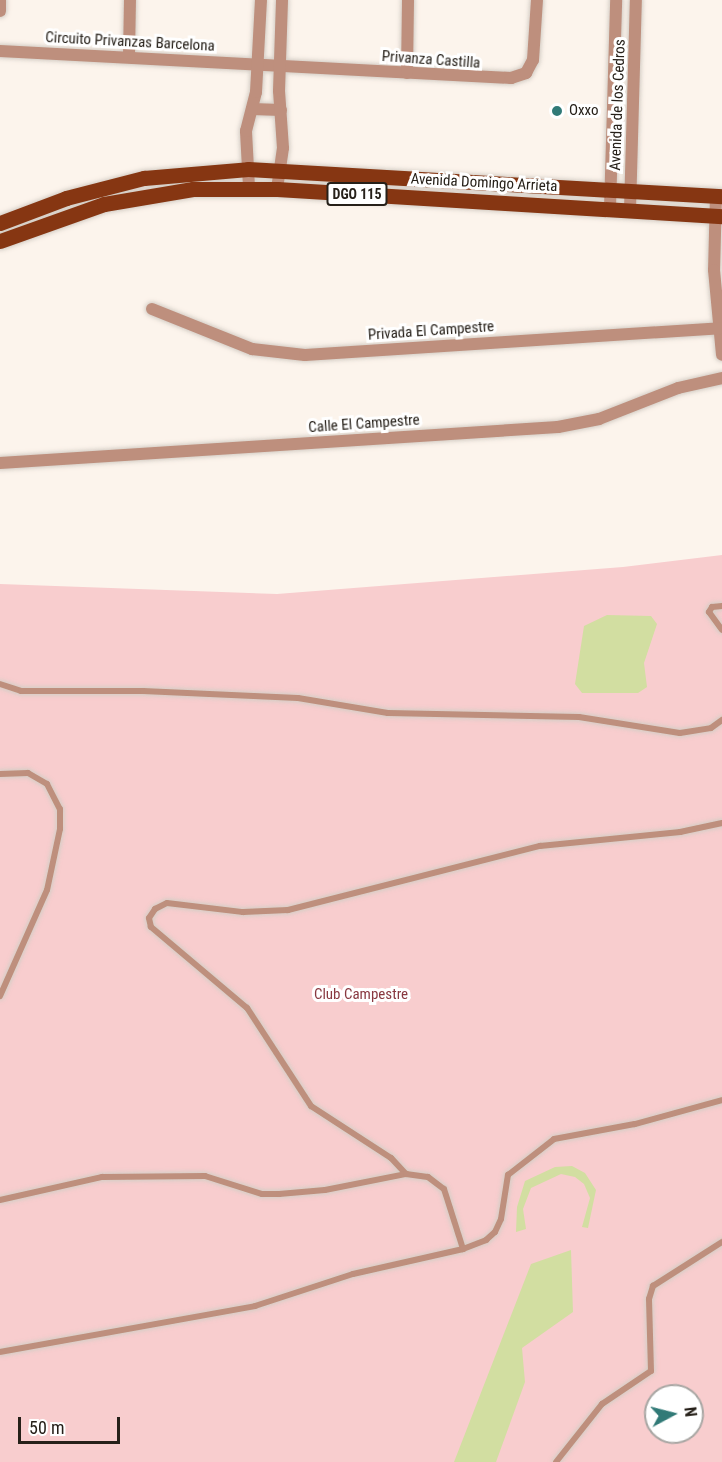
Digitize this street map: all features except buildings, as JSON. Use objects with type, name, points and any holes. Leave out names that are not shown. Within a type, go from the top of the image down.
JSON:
[{"type":"main road","name":"Avenida Domingo Arrieta","points":[[0,223],[66,198],[144,178],[248,169],[719,196]]},
{"type":"main road","name":"Avenida Domingo Arrieta","points":[[0,241],[137,196],[193,189],[277,189],[718,216]]},
{"type":"street","points":[[0,0],[0,11]]},
{"type":"street","points":[[129,56],[130,0]]},
{"type":"street","points":[[249,188],[246,131],[252,109],[258,63],[261,0]]},
{"type":"street","points":[[277,189],[280,170],[279,64],[282,0]]},
{"type":"street","points":[[406,73],[408,0]]},
{"type":"street","name":"Privanza Castilla","points":[[258,63],[488,79],[526,73],[533,60],[537,0]]},
{"type":"street","name":"Avenida de los Cedros","points":[[610,208],[616,0]]},
{"type":"street","name":"Avenida de los Cedros","points":[[630,210],[636,0]]},
{"type":"street","name":"Circuito Privanzas Barcelona","points":[[0,51],[258,63]]},
{"type":"street","points":[[252,109],[280,110]]},
{"type":"street","points":[[719,196],[722,355]]},
{"type":"street","name":"Privada El Campestre","points":[[152,309],[252,349],[304,356],[720,328]]},
{"type":"street","name":"Calle El Campestre","points":[[0,463],[558,427],[598,419],[678,388],[722,378]]},
{"type":"lane","points":[[722,606],[712,607],[709,612],[722,630]]},
{"type":"lane","points":[[0,684],[21,691],[143,691],[298,698],[398,714],[579,717],[680,733],[711,728],[722,720]]},
{"type":"lane","points":[[0,774],[28,773],[47,784],[60,809],[60,829],[47,890],[0,996]]},
{"type":"lane","points":[[406,1174],[391,1158],[311,1106],[247,1008],[151,927],[149,918],[155,909],[167,903],[243,912],[288,910],[530,848],[680,832],[722,823]]},
{"type":"lane","points":[[0,1352],[255,1306],[353,1274],[462,1249],[486,1240],[495,1232],[501,1219],[508,1175],[554,1140],[635,1124],[722,1100]]},
{"type":"lane","points":[[0,1200],[102,1177],[205,1176],[262,1194],[279,1194],[325,1190],[406,1174],[428,1178],[444,1190],[462,1249]]},
{"type":"lane","points":[[556,1462],[602,1404],[651,1371],[649,1299],[653,1286],[722,1242]]},
{"type":"green space","name":"Club Campestre","points":[[722,555],[722,1462],[0,1462],[0,584],[277,594],[623,567]]},
{"type":"shaded area","points":[[607,615],[651,616],[657,624],[644,663],[647,687],[638,693],[582,693],[575,684],[584,626]]},
{"type":"shaded area","points":[[572,1166],[585,1173],[596,1190],[588,1228],[582,1227],[590,1198],[584,1184],[575,1177],[561,1174],[531,1188],[523,1209],[526,1229],[516,1232],[517,1207],[525,1181],[555,1167]]},
{"type":"shaded area","points":[[571,1250],[573,1312],[522,1348],[525,1382],[496,1462],[454,1462],[531,1264]]},
{"type":"place","name":"Oxxo","points":[[557,111]]}]
